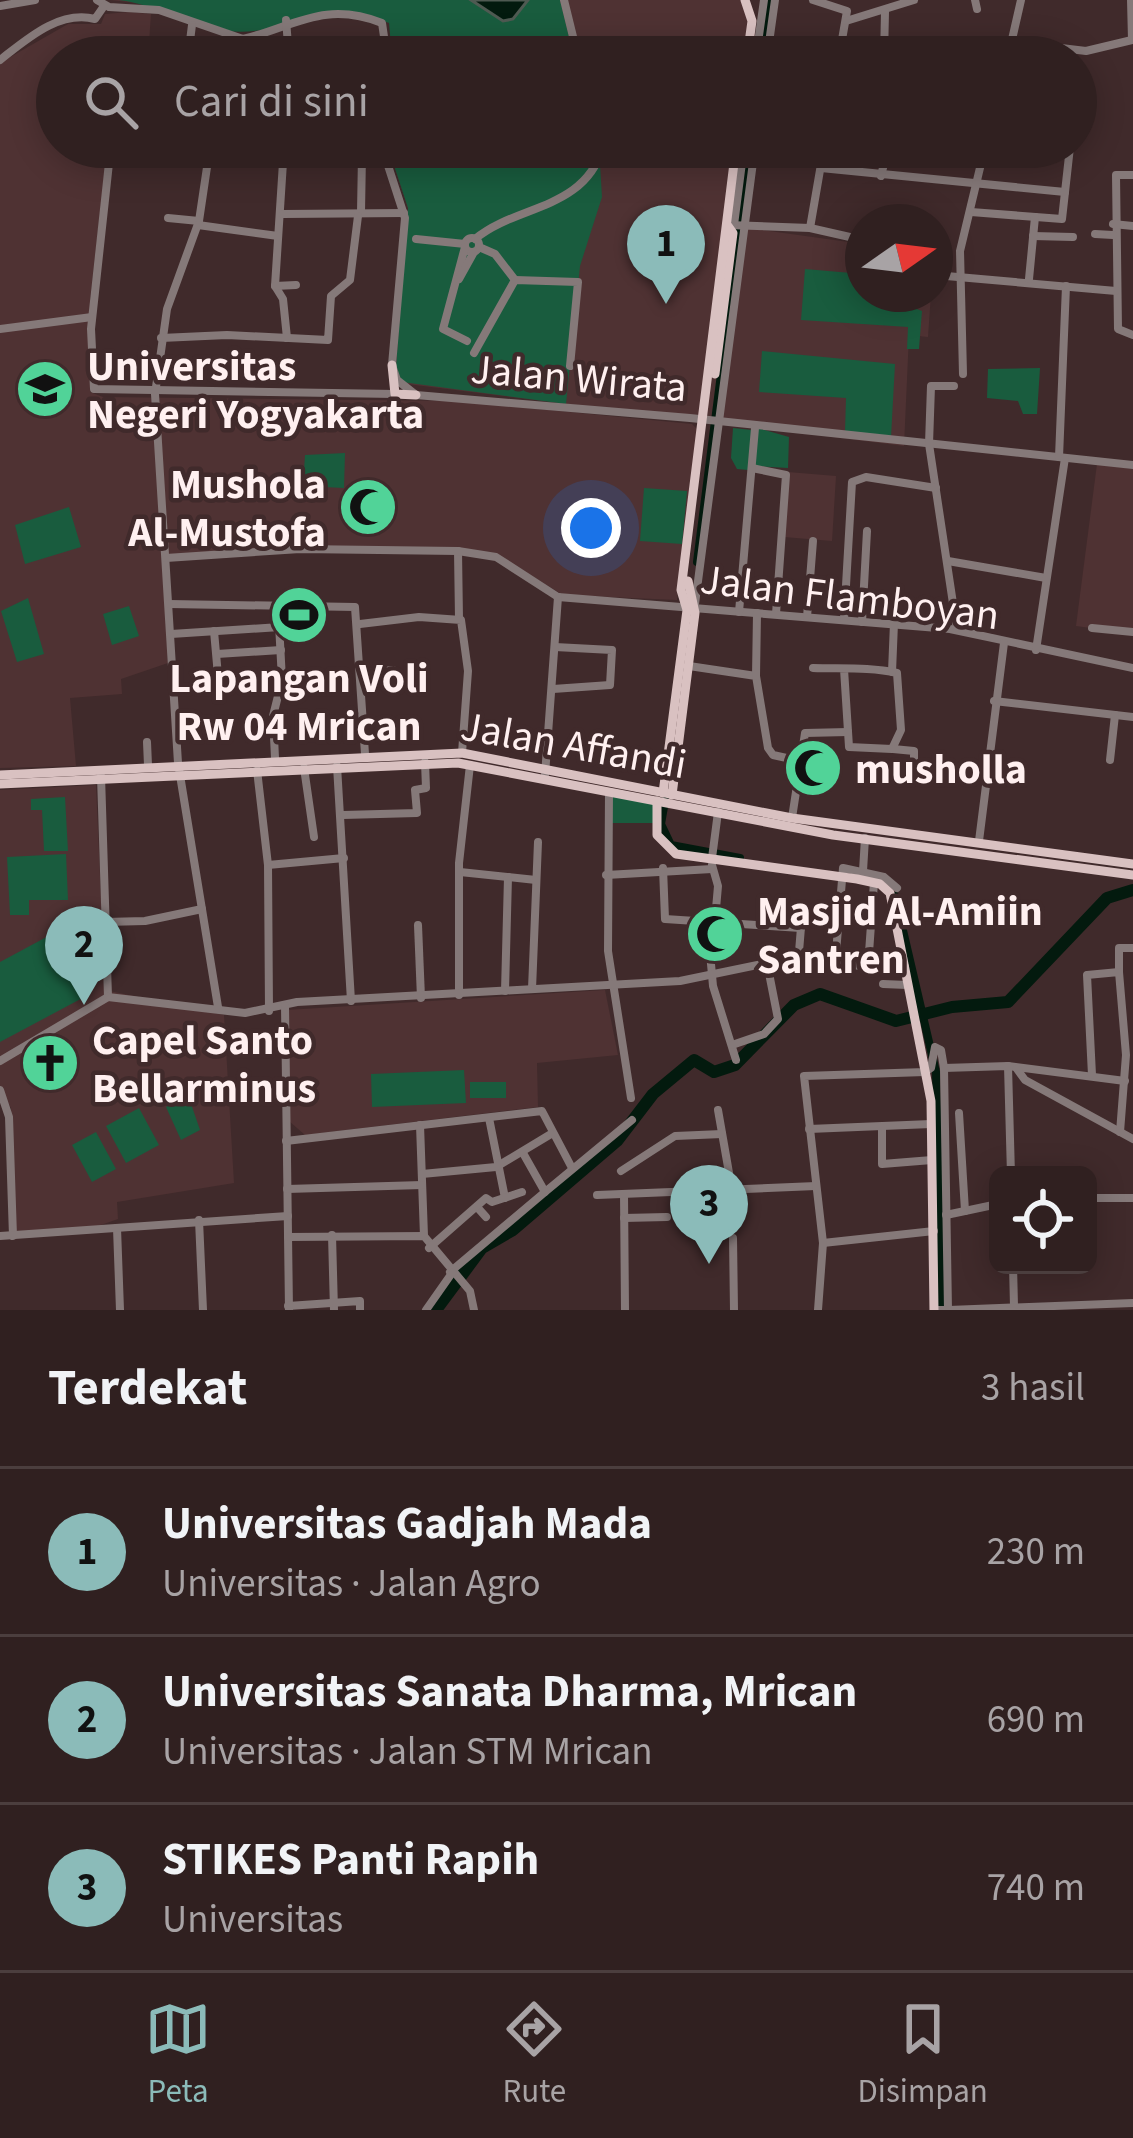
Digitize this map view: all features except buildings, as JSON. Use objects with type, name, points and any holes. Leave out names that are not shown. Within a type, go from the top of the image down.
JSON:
[{"type":"main road","points":[[745,0],[752,36]]},
{"type":"main road","points":[[739,168],[737,226],[712,423],[681,590],[692,608],[689,666],[657,835],[676,854],[842,874],[874,882],[892,896],[909,999],[928,1049],[925,1072],[942,1310]]},
{"type":"main road","points":[[392,365],[395,394]]},
{"type":"main road","name":"Jalan Wirata","points":[[395,394],[416,395]]},
{"type":"main road","points":[[664,799],[692,608]]},
{"type":"main road","name":"Jalan Affandi","points":[[0,784],[148,765],[256,769],[462,753],[718,812],[1133,875]]},
{"type":"main road","name":"Jalan Affandi","points":[[0,775],[101,773],[365,754],[545,773],[609,790],[866,833],[980,841],[1133,864]]},
{"type":"street","points":[[0,6],[35,0]]},
{"type":"street","points":[[564,0],[573,36]]},
{"type":"street","points":[[756,36],[764,0]]},
{"type":"street","points":[[770,36],[775,0]]},
{"type":"street","points":[[813,0],[847,11],[843,36]]},
{"type":"street","points":[[846,21],[914,0]]},
{"type":"street","points":[[1013,36],[1021,0]]},
{"type":"street","points":[[1097,48],[1133,40],[1131,0]]},
{"type":"street","points":[[0,60],[44,28],[92,18],[100,3],[150,8],[229,36]]},
{"type":"street","points":[[252,36],[320,9],[374,18],[387,36]]},
{"type":"street","points":[[884,36],[885,12]]},
{"type":"street","points":[[286,20],[287,36]]},
{"type":"street","points":[[191,36],[192,25]]},
{"type":"street","points":[[0,329],[92,317],[108,168]]},
{"type":"street","points":[[208,168],[199,223],[161,338],[155,394],[180,768],[218,1006]]},
{"type":"street","points":[[284,168],[275,286],[284,299],[287,338]]},
{"type":"street","points":[[161,338],[328,339],[331,296],[350,280],[362,168]]},
{"type":"street","points":[[389,168],[404,213],[392,365],[404,388],[416,395]]},
{"type":"street","points":[[467,340],[443,329],[472,246],[492,225],[560,201],[594,168]]},
{"type":"street","points":[[712,423],[737,226],[750,168]]},
{"type":"street","points":[[810,228],[821,168],[1065,192]]},
{"type":"street","points":[[881,176],[883,168]]},
{"type":"street","points":[[962,374],[960,251],[980,168]]},
{"type":"street","points":[[971,212],[1062,219],[1068,168]]},
{"type":"street","points":[[1130,335],[1118,329],[1113,230],[1116,175],[1133,175]]},
{"type":"street","points":[[284,214],[404,213]]},
{"type":"street","points":[[1029,279],[1036,217]]},
{"type":"street","points":[[168,218],[278,236]]},
{"type":"street","points":[[737,226],[810,228],[845,236]]},
{"type":"street","points":[[1095,234],[1133,226]]},
{"type":"street","points":[[1033,236],[1073,237]]},
{"type":"street","points":[[416,239],[472,246],[503,262],[514,280]]},
{"type":"street","points":[[953,276],[1029,279],[1116,291]]},
{"type":"street","points":[[473,353],[514,280]]},
{"type":"street","points":[[514,280],[578,282],[570,366]]},
{"type":"street","points":[[275,286],[296,285]]},
{"type":"street","points":[[1036,650],[1062,458],[1066,286]]},
{"type":"street","name":"Jalan Wirata","points":[[92,317],[94,389],[155,394],[395,394]]},
{"type":"street","points":[[954,386],[931,386],[929,444],[958,631]]},
{"type":"street","name":"Jalan Wirata","points":[[416,395],[1133,465]]},
{"type":"street","points":[[740,612],[755,428]]},
{"type":"street","points":[[752,468],[786,476],[776,614]]},
{"type":"street","points":[[844,620],[852,482],[866,477],[936,488]]},
{"type":"street","points":[[862,622],[867,531]]},
{"type":"street","points":[[807,616],[813,541]]},
{"type":"street","points":[[166,558],[300,549],[458,551],[508,562],[557,597],[545,773]]},
{"type":"street","points":[[458,551],[458,619],[468,671],[462,753]]},
{"type":"street","points":[[948,561],[1046,578]]},
{"type":"street","name":"Jalan Flamboyan","points":[[557,597],[894,623],[958,631],[1133,668]]},
{"type":"street","points":[[170,604],[357,610],[365,754]]},
{"type":"street","points":[[275,758],[273,716],[282,689],[278,605]]},
{"type":"street","points":[[757,613],[756,676],[768,748],[800,761]]},
{"type":"street","points":[[360,624],[405,617],[458,619]]},
{"type":"street","points":[[892,672],[894,623]]},
{"type":"street","points":[[171,634],[280,627]]},
{"type":"street","points":[[1092,628],[1133,632]]},
{"type":"street","points":[[175,689],[219,687],[214,631]]},
{"type":"street","points":[[980,841],[1004,643]]},
{"type":"street","points":[[553,689],[610,686],[612,650],[555,647]]},
{"type":"street","points":[[217,654],[281,650]]},
{"type":"street","points":[[689,666],[756,676]]},
{"type":"street","points":[[813,668],[899,676],[901,730],[892,749]]},
{"type":"street","points":[[844,669],[852,750],[914,751],[914,776]]},
{"type":"street","points":[[361,673],[393,670]]},
{"type":"street","points":[[994,701],[1133,717]]},
{"type":"street","points":[[1110,760],[1114,715]]},
{"type":"street","points":[[793,818],[808,731],[848,732]]},
{"type":"street","points":[[147,742],[148,765]]},
{"type":"street","points":[[343,815],[417,813],[415,790],[426,788],[428,759]]},
{"type":"street","points":[[337,765],[351,1000]]},
{"type":"street","points":[[459,995],[460,872],[470,765]]},
{"type":"street","points":[[304,766],[314,837]]},
{"type":"street","points":[[256,769],[277,1009],[283,1020],[289,1308],[360,1300],[360,1310]]},
{"type":"street","points":[[101,773],[108,997]]},
{"type":"street","points":[[609,790],[606,875],[611,983],[631,1098]]},
{"type":"street","points":[[718,812],[712,858],[718,886],[711,920],[710,975],[736,1060]]},
{"type":"street","points":[[862,871],[866,833]]},
{"type":"street","points":[[532,989],[538,842]]},
{"type":"street","points":[[268,865],[344,858]]},
{"type":"street","points":[[606,875],[712,858]]},
{"type":"street","points":[[663,868],[665,919],[801,928]]},
{"type":"street","points":[[835,965],[842,874],[862,871],[889,879],[897,888]]},
{"type":"street","points":[[460,872],[536,880]]},
{"type":"street","points":[[505,992],[508,877]]},
{"type":"street","points":[[868,967],[874,882]]},
{"type":"street","points":[[105,922],[145,921],[202,909]]},
{"type":"street","points":[[798,964],[802,915]]},
{"type":"street","points":[[418,925],[421,998]]},
{"type":"street","points":[[1120,1132],[1130,1051],[1119,948],[1133,948]]},
{"type":"street","points":[[0,1061],[108,997],[277,1009],[710,975],[767,964],[905,968]]},
{"type":"street","points":[[732,1045],[764,1034],[778,1018],[767,964]]},
{"type":"street","points":[[1092,1075],[1086,975],[1120,972]]},
{"type":"street","points":[[883,984],[907,985]]},
{"type":"street","points":[[928,1049],[941,1050],[944,1068],[942,1310],[1133,1304]]},
{"type":"street","points":[[944,1068],[1012,1067],[1128,1078]]},
{"type":"street","points":[[1012,1067],[1025,1080],[1133,1139]]},
{"type":"street","points":[[1011,1166],[1012,1067]]},
{"type":"street","points":[[818,1310],[823,1243],[804,1076],[832,1071],[925,1072]]},
{"type":"street","points":[[239,1090],[282,1088]]},
{"type":"street","points":[[0,1091],[9,1117],[13,1236]]},
{"type":"street","points":[[718,1110],[732,1190]]},
{"type":"street","points":[[286,1141],[544,1111],[551,1134],[572,1168]]},
{"type":"street","points":[[959,1113],[965,1211]]},
{"type":"street","points":[[489,1118],[505,1198]]},
{"type":"street","points":[[426,1310],[451,1273],[632,1120]]},
{"type":"street","points":[[285,1124],[299,1136]]},
{"type":"street","points":[[809,1129],[931,1124]]},
{"type":"street","points":[[420,1125],[424,1236],[464,1286],[474,1310]]},
{"type":"street","points":[[881,1127],[882,1164],[932,1160]]},
{"type":"street","points":[[422,1174],[496,1167],[551,1134]]},
{"type":"street","points":[[621,1171],[675,1136],[722,1134]]},
{"type":"street","points":[[523,1153],[545,1192]]},
{"type":"street","points":[[287,1189],[422,1185]]},
{"type":"street","points":[[597,1195],[816,1186]]},
{"type":"street","points":[[429,1248],[486,1198],[491,1202],[522,1192]]},
{"type":"street","points":[[624,1194],[625,1310]]},
{"type":"street","points":[[1097,1198],[1133,1198]]},
{"type":"street","points":[[946,1215],[989,1206]]},
{"type":"street","points":[[477,1207],[486,1217]]},
{"type":"street","points":[[0,1236],[288,1216]]},
{"type":"street","points":[[624,1218],[667,1217]]},
{"type":"street","points":[[199,1220],[203,1310]]},
{"type":"street","points":[[117,1228],[120,1310]]},
{"type":"street","points":[[823,1243],[934,1231]]},
{"type":"street","points":[[332,1235],[334,1306]]},
{"type":"street","points":[[288,1237],[424,1236]]},
{"type":"street","points":[[734,1238],[734,1310]]},
{"type":"street","points":[[1012,1274],[1014,1306]]},
{"type":"shaded area","points":[[110,0],[742,0],[756,33],[391,36],[390,23],[373,9],[302,1],[201,24],[156,5]]},
{"type":"shaded area","points":[[471,0],[528,0],[513,19],[503,21]]},
{"type":"shaded area","name":"Universitas Negeri Yogyakarta","points":[[105,14],[151,14],[149,36],[47,36],[68,24],[101,24]]},
{"type":"shaded area","name":"Universitas Negeri Yogyakarta","points":[[36,42],[36,168],[105,168],[90,300],[90,392],[103,397],[457,401],[692,424],[697,429],[677,600],[563,595],[501,557],[455,549],[276,547],[162,557],[168,663],[121,679],[122,694],[70,698],[76,766],[0,768],[0,63]]},
{"type":"shaded area","points":[[395,168],[739,168],[732,226],[845,242],[845,312],[930,312],[928,337],[909,335],[904,446],[407,384],[396,367],[408,208]]},
{"type":"shaded area","points":[[1097,464],[1133,469],[1133,634],[1076,626]]},
{"type":"shaded area","points":[[788,472],[836,476],[832,541],[784,537]]},
{"type":"shaded area","points":[[96,785],[105,990],[224,1015],[234,1183],[117,1202],[118,1219],[98,1226],[13,1234],[11,1108],[0,1088],[0,790]]},
{"type":"shaded area","points":[[605,990],[618,1055],[537,1063],[538,1107],[305,1135],[289,1121],[287,1010]]},
{"type":"green space","points":[[119,0],[560,0],[569,36],[390,36],[389,23],[347,15],[228,31]]},
{"type":"green space","points":[[395,168],[600,168],[602,197],[580,266],[566,404],[402,382],[396,367],[408,208]]},
{"type":"green space","points":[[805,269],[845,272],[845,312],[922,312],[919,349],[907,349],[908,327],[801,320]]},
{"type":"green space","points":[[762,351],[895,364],[891,437],[845,432],[846,398],[759,392]]},
{"type":"green space","points":[[1040,368],[1037,414],[1023,414],[1018,401],[987,398],[988,369]]},
{"type":"green space","points":[[733,428],[752,430],[748,470],[737,469],[731,458]]},
{"type":"green space","points":[[758,428],[789,437],[788,468],[755,466]]},
{"type":"green space","points":[[345,453],[344,488],[303,486],[305,455]]},
{"type":"green space","points":[[644,488],[687,491],[682,544],[640,541]]},
{"type":"green space","points":[[69,507],[81,547],[25,564],[15,525]]},
{"type":"green space","points":[[28,598],[44,654],[17,662],[1,611]]},
{"type":"green space","points":[[129,606],[139,636],[112,645],[103,614]]},
{"type":"green space","points":[[610,796],[660,805],[656,823],[609,823]]},
{"type":"green space","points":[[65,797],[68,851],[44,851],[42,810],[31,810],[31,799]]},
{"type":"green space","points":[[66,854],[68,900],[29,900],[29,915],[10,915],[7,857]]},
{"type":"green space","points":[[54,933],[62,935],[90,994],[0,1042],[0,962]]},
{"type":"green space","points":[[464,1070],[466,1103],[372,1107],[371,1074]]},
{"type":"green space","points":[[470,1082],[506,1082],[506,1098],[470,1098]]},
{"type":"green space","points":[[187,1092],[200,1130],[181,1140],[166,1107]]},
{"type":"green space","points":[[139,1108],[159,1145],[126,1163],[106,1126]]},
{"type":"green space","points":[[96,1132],[116,1169],[92,1182],[72,1145]]},
{"type":"waterway","points":[[765,36],[769,0]]},
{"type":"waterway","points":[[697,562],[747,168]]},
{"type":"waterway","points":[[665,801],[661,824],[671,845],[740,858]]},
{"type":"waterway","points":[[436,1310],[482,1248],[513,1230],[617,1141],[653,1094],[694,1060],[714,1072],[735,1065],[794,1005],[820,994],[896,1021],[952,1007],[1008,1002],[1107,898],[1133,890]]},
{"type":"waterway","points":[[895,896],[936,1072],[942,1310]]},
{"type":"place","name":"Universitas Gadjah Mada","points":[[666,304]]},
{"type":"place","name":"Universitas Negeri Yogyakarta","points":[[45,389]]},
{"type":"place","name":"Mushola Al-Mustofa","points":[[368,507]]},
{"type":"place","name":"Lapangan Voli Rw 04 Mrican","points":[[299,615]]},
{"type":"place","name":"musholla","points":[[813,768]]},
{"type":"place","name":"Masjid Al-Amiin Santren","points":[[715,934]]},
{"type":"place","name":"Universitas Sanata Dharma, Mrican","points":[[84,1005]]},
{"type":"place","name":"Capel Santo Bellarminus","points":[[50,1063]]},
{"type":"place","name":"STIKES Panti Rapih","points":[[709,1264]]}]
